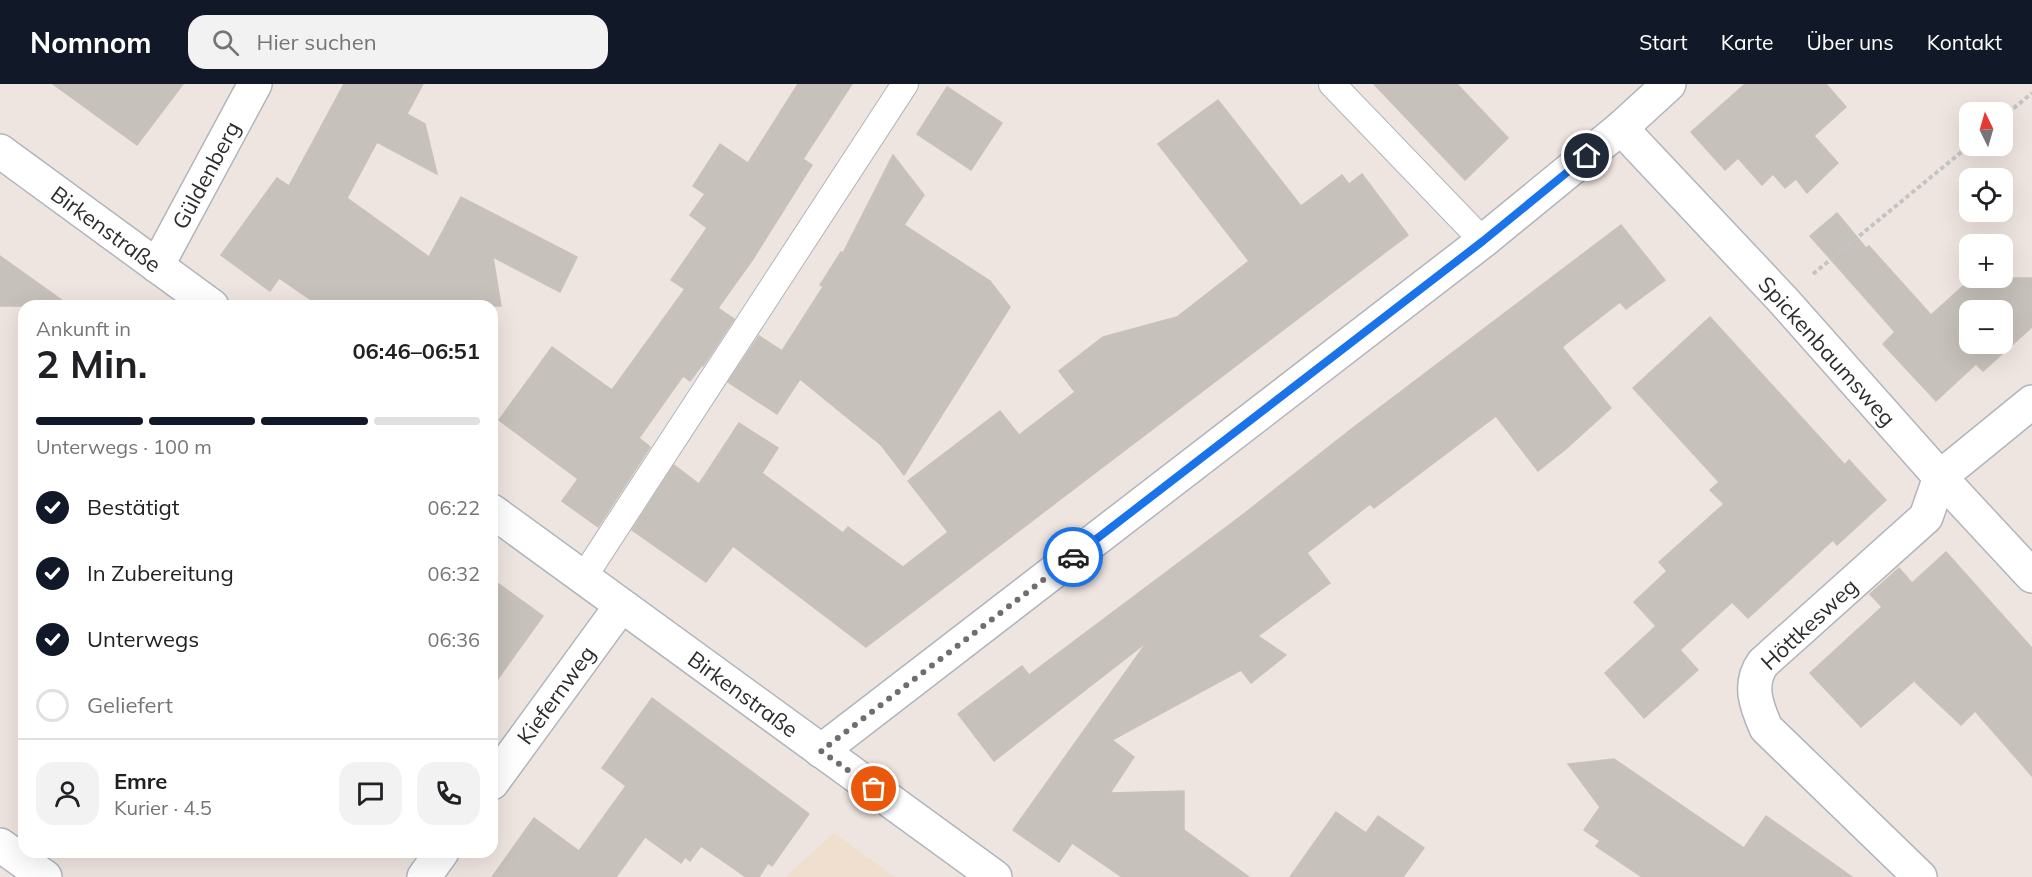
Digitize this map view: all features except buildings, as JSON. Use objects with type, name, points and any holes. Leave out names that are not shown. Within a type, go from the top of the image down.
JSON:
[{"type":"street","name":"Güldenberg","points":[[157,266],[255,84]]},
{"type":"street","points":[[821,751],[1483,241],[1621,128],[1670,84]]},
{"type":"street","name":"Spickenbaumsweg","points":[[1621,128],[1782,299],[1940,477],[2032,576]]},
{"type":"street","name":"Birkenstraße","points":[[0,151],[204,300]]},
{"type":"street","points":[[1940,477],[2032,402]]},
{"type":"street","name":"Höttkesweg","points":[[1920,877],[1766,728],[1757,708],[1755,687],[1756,674],[1764,663],[1926,517],[1940,477]]},
{"type":"street","name":"Birkenstraße","points":[[498,515],[995,877]]},
{"type":"street","name":"Kiefernweg","points":[[498,775],[621,606]]},
{"type":"street","points":[[0,845],[18,858]]},
{"type":"street","points":[[18,858],[45,877]]},
{"type":"street","points":[[423,877],[437,858]]},
{"type":"lane","points":[[583,578],[905,84]]},
{"type":"lane","points":[[1332,84],[1483,241]]},
{"type":"path","points":[[2013,109],[2032,93]]},
{"type":"path","points":[[1782,299],[1959,154]]},
{"type":"shaded area","points":[[834,833],[895,877],[785,877]]},
{"type":"way so far","points":[[874,789],[821,751],[1073,557]]},
{"type":"route","points":[[1073,557],[1483,241],[1587,156]]}]
